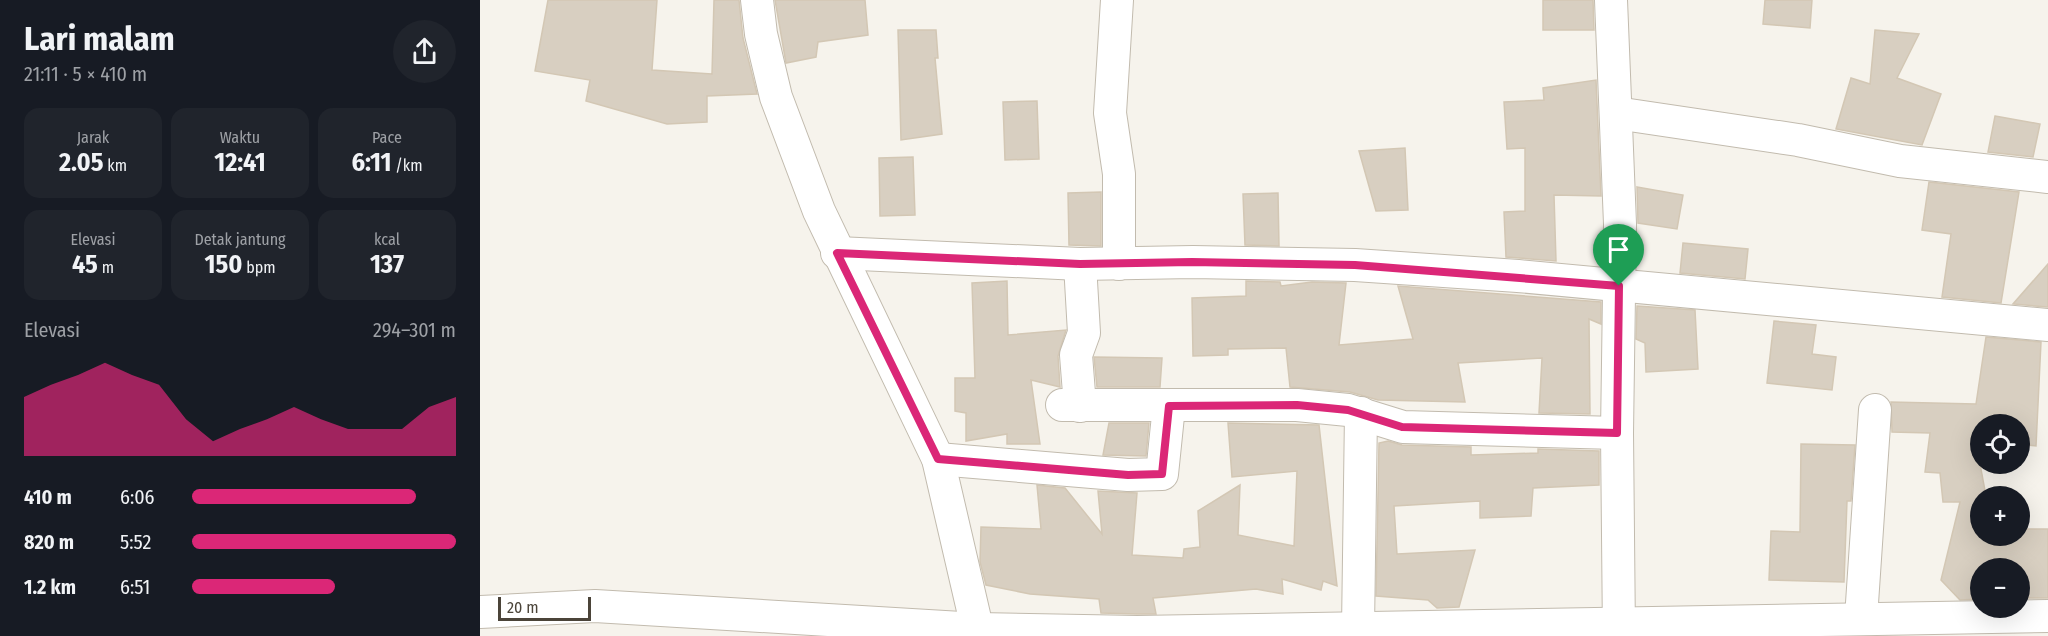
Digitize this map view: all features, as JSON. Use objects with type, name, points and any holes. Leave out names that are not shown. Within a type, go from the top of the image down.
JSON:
[{"type":"street","points":[[757,0],[761,34],[776,98],[837,253],[938,459],[978,632]]},
{"type":"street","points":[[1117,0],[1110,113],[1119,174],[1119,264]]},
{"type":"street","points":[[1611,0],[1616,113],[1619,286],[1617,433],[1619,630]]},
{"type":"street","points":[[1616,113],[1798,140],[1900,161],[2048,177]]},
{"type":"street","points":[[837,253],[1080,264],[1192,262],[1355,265],[1619,286],[2048,325]]},
{"type":"street","points":[[1080,264],[1084,333],[1076,356],[1071,405],[1297,405],[1361,413],[1380,422],[1402,427],[1617,433]]},
{"type":"street","points":[[938,459],[1128,475],[1162,474],[1169,406]]},
{"type":"street","points":[[1861,618],[1875,410]]},
{"type":"street","points":[[1358,629],[1361,413]]},
{"type":"street","points":[[480,612],[595,606],[978,632],[1358,629],[1619,630],[1861,618],[2048,616]]},
{"type":"building","points":[[548,0],[657,0],[652,70],[712,74],[714,0],[739,0],[743,38],[757,94],[707,96],[707,122],[667,124],[586,101],[590,80],[535,71]]},
{"type":"building","points":[[775,0],[865,0],[868,35],[818,42],[816,57],[786,63]]},
{"type":"building","points":[[1543,0],[1593,0],[1594,30],[1543,30]]},
{"type":"building","points":[[1765,0],[1812,0],[1810,28],[1763,24]]},
{"type":"building","points":[[898,30],[936,30],[938,58],[935,58],[942,134],[901,140]]},
{"type":"building","points":[[1875,30],[1919,34],[1897,78],[1941,94],[1922,145],[1836,129],[1851,78],[1870,84]]},
{"type":"building","points":[[1596,80],[1601,196],[1554,195],[1556,261],[1506,257],[1504,212],[1525,211],[1525,148],[1507,149],[1504,102],[1544,100],[1543,88]]},
{"type":"building","points":[[1037,101],[1039,159],[1005,160],[1003,102]]},
{"type":"building","points":[[1995,116],[2040,124],[2033,157],[1988,152]]},
{"type":"building","points":[[1405,148],[1408,210],[1376,211],[1359,151]]},
{"type":"building","points":[[913,157],[915,215],[880,216],[879,158]]},
{"type":"building","points":[[1929,182],[2019,192],[2001,303],[1942,297],[1951,234],[1922,230]]},
{"type":"building","points":[[1637,187],[1683,195],[1677,229],[1638,223]]},
{"type":"building","points":[[1101,192],[1101,246],[1069,245],[1068,193]]},
{"type":"building","points":[[1278,193],[1279,246],[1245,245],[1243,194]]},
{"type":"building","points":[[1683,243],[1748,249],[1745,279],[1680,273]]},
{"type":"building","points":[[2048,264],[2048,307],[2013,304]]},
{"type":"building","points":[[1007,281],[1008,335],[1066,330],[1058,356],[1060,387],[1031,380],[1040,444],[1007,444],[1007,434],[966,441],[966,413],[955,411],[955,378],[975,378],[972,283]]},
{"type":"building","points":[[1246,281],[1280,282],[1281,286],[1312,282],[1346,283],[1339,345],[1413,339],[1398,286],[1601,302],[1601,324],[1589,319],[1590,414],[1539,413],[1542,358],[1458,363],[1465,402],[1378,400],[1350,392],[1290,387],[1286,348],[1228,349],[1228,355],[1193,356],[1192,298],[1246,296]]},
{"type":"building","points":[[1637,306],[1695,310],[1698,369],[1646,372],[1645,343],[1636,339]]},
{"type":"building","points":[[1774,321],[1816,325],[1812,354],[1836,357],[1832,390],[1767,383]]},
{"type":"building","points":[[1986,337],[2041,342],[2036,446],[2030,445],[2030,414],[1970,414],[1970,474],[1982,474],[1984,486],[1970,486],[1970,546],[2030,546],[2030,529],[2048,529],[2048,598],[2030,598],[2030,558],[1970,558],[1970,600],[1960,600],[1941,580],[1960,502],[1943,502],[1940,473],[1925,472],[1930,433],[1892,432],[1891,402],[1976,404]]},
{"type":"building","points":[[1094,357],[1162,358],[1160,387],[1097,387]]},
{"type":"building","points":[[1109,423],[1149,423],[1146,456],[1103,455]]},
{"type":"building","points":[[1228,423],[1319,425],[1337,586],[1323,581],[1321,590],[1282,579],[1283,594],[1256,589],[1153,598],[1156,614],[1137,614],[1101,613],[1099,599],[1030,594],[986,585],[980,562],[981,527],[1041,529],[1037,485],[1065,488],[1102,534],[1098,491],[1137,493],[1132,555],[1183,558],[1184,549],[1200,547],[1198,511],[1240,485],[1238,535],[1294,546],[1297,471],[1232,477]]},
{"type":"building","points":[[1388,441],[1402,445],[1471,447],[1471,455],[1538,453],[1538,449],[1599,451],[1599,485],[1533,488],[1531,516],[1480,518],[1480,501],[1394,506],[1397,554],[1475,550],[1459,607],[1437,608],[1428,600],[1376,596],[1379,443]]},
{"type":"building","points":[[1801,444],[1855,445],[1851,501],[1847,501],[1844,582],[1769,580],[1771,531],[1800,532]]},
{"type":"route","points":[[837,253],[1080,264],[1192,262],[1355,265],[1518,276],[1619,286],[1617,433],[1496,432],[1402,427],[1380,422],[1372,417],[1348,410],[1297,405],[1169,406],[1162,474],[1128,475],[938,459],[837,253]]}]
